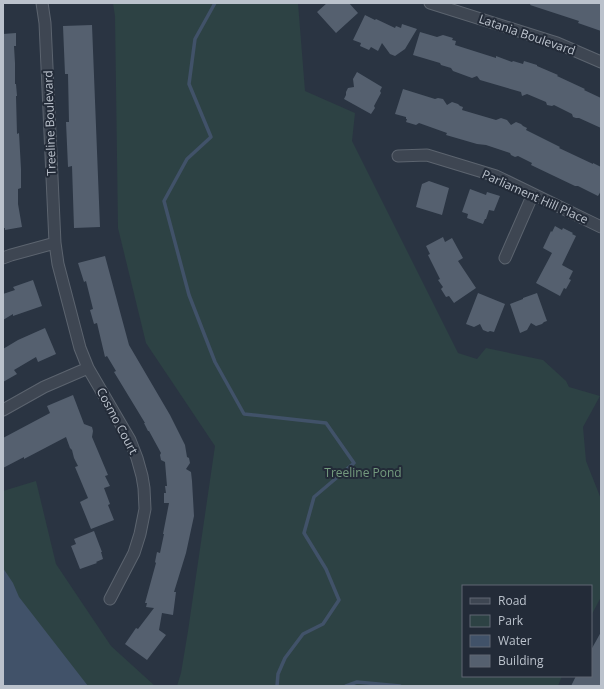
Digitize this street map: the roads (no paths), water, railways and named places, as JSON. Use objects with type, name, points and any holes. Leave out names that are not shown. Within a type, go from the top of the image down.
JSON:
[{"type":"street","name":"Treeline Boulevard","points":[[42,3],[46,30],[55,243]]},
{"type":"street","name":"Latania Boulevard","points":[[430,3],[557,43],[601,62]]},
{"type":"street","name":"Parliament Hill Place","points":[[398,156],[427,155],[496,176],[601,227]]},
{"type":"street","points":[[504,258],[533,194]]},
{"type":"street","points":[[3,258],[11,254],[55,243]]},
{"type":"street","name":"Cosmo Court","points":[[55,243],[60,272],[80,348],[88,368],[130,440],[137,458],[144,488],[145,509],[140,534],[134,553],[110,599]]},
{"type":"street","points":[[3,410],[44,387],[88,368]]},
{"type":"water","points":[[3,568],[13,583],[19,597],[88,686],[5,686],[3,683]]},
{"type":"waterway","points":[[215,3],[195,39],[189,84],[211,137],[187,159],[164,201],[189,295],[215,362],[244,414],[326,423],[354,463],[314,497],[304,533],[326,569],[339,600],[323,624],[303,634],[285,658],[278,674],[277,686]]},
{"type":"waterway","points":[[346,686],[357,682],[400,686]]},
{"type":"park label","name":"Treeline Pond","points":[[363,473]]}]
